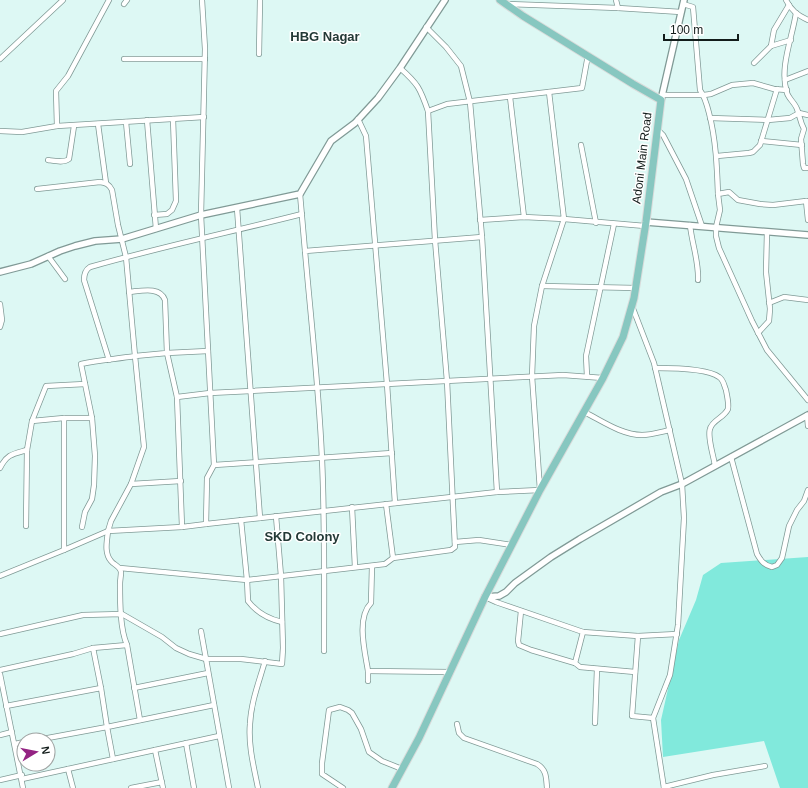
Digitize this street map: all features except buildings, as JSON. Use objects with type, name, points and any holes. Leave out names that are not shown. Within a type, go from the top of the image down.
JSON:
[{"type":"main road","name":"Adoni Main Road","points":[[503,2],[633,84],[661,98],[646,224]]},
{"type":"main road","points":[[392,788],[419,738],[485,597],[540,490],[584,412],[623,337],[636,288],[646,224]]},
{"type":"street","points":[[0,59],[63,0]]},
{"type":"street","points":[[57,126],[56,91],[68,76],[109,0]]},
{"type":"street","points":[[202,0],[204,18],[204,117],[201,216],[214,465],[207,478],[206,524]]},
{"type":"street","points":[[259,54],[260,0]]},
{"type":"street","points":[[324,651],[324,511],[322,457],[300,194],[331,141],[358,120],[378,98],[400,68],[445,0]]},
{"type":"street","points":[[616,0],[618,8]]},
{"type":"street","points":[[786,0],[796,13],[808,20]]},
{"type":"street","points":[[503,2],[541,2],[681,12]]},
{"type":"street","points":[[787,90],[753,83],[732,85],[704,96],[661,98],[683,2],[693,7],[700,90],[704,96],[710,118],[716,156],[720,210],[716,227],[716,236],[719,248],[767,350],[808,400]]},
{"type":"street","points":[[771,46],[774,30],[789,5]]},
{"type":"street","points":[[796,13],[784,69],[787,90],[799,113],[801,124],[804,129],[801,139],[804,166],[808,168]]},
{"type":"street","points":[[426,27],[446,47],[461,66],[470,102],[482,237],[497,492]]},
{"type":"street","points":[[754,63],[771,46],[791,40]]},
{"type":"street","points":[[428,111],[447,104],[582,88],[588,55]]},
{"type":"street","points":[[124,59],[204,58]]},
{"type":"street","points":[[98,124],[106,182],[112,190],[126,257],[144,447],[131,484],[111,521],[108,531],[106,545],[108,555],[112,562],[120,568],[247,580],[385,564],[393,558],[451,550],[455,547],[447,381],[435,240],[428,111],[416,83],[400,68]]},
{"type":"street","points":[[785,80],[808,72]]},
{"type":"street","points":[[716,156],[754,152],[760,145],[777,89]]},
{"type":"street","points":[[0,576],[108,531],[182,527],[497,492],[540,490],[532,376],[534,326],[542,286],[564,219],[549,92]]},
{"type":"street","points":[[510,97],[524,217]]},
{"type":"street","points":[[710,118],[768,120],[790,118],[799,113],[808,115]]},
{"type":"street","points":[[0,131],[22,132],[57,126],[204,117]]},
{"type":"street","points":[[154,215],[167,214],[172,210],[176,201],[173,118]]},
{"type":"street","points":[[147,120],[156,229]]},
{"type":"street","points":[[358,120],[366,136],[396,503]]},
{"type":"street","points":[[126,122],[130,164]]},
{"type":"street","points":[[48,160],[68,161],[74,126]]},
{"type":"street","points":[[657,129],[663,135],[686,179],[702,226]]},
{"type":"street","points":[[761,141],[802,145]]},
{"type":"street","points":[[582,145],[596,223]]},
{"type":"street","points":[[37,189],[106,182]]},
{"type":"street","points":[[718,194],[729,192],[738,200],[773,206],[807,201],[808,220]]},
{"type":"street","points":[[0,272],[38,261],[75,246],[95,241],[122,239],[201,216],[300,194]]},
{"type":"street","points":[[237,208],[260,518]]},
{"type":"street","points":[[109,360],[84,275],[86,270],[90,267],[126,257],[239,231],[302,214]]},
{"type":"street","points":[[480,220],[524,217],[564,219],[596,223],[646,224]]},
{"type":"street","points":[[587,376],[586,356],[614,224]]},
{"type":"street","name":"Adoni Main Road","points":[[646,224],[690,225],[808,235]]},
{"type":"street","points":[[690,225],[698,263],[698,280]]},
{"type":"street","points":[[758,333],[769,321],[766,272],[767,232]]},
{"type":"street","points":[[305,251],[482,237]]},
{"type":"street","points":[[48,256],[65,279]]},
{"type":"street","points":[[542,286],[636,288]]},
{"type":"street","points":[[129,292],[161,292],[165,300],[167,353],[177,397],[182,527]]},
{"type":"street","points":[[769,303],[784,297],[808,300]]},
{"type":"street","points":[[0,304],[2,320],[0,326]]},
{"type":"street","points":[[632,306],[655,368],[682,484],[684,518],[677,634],[670,675],[653,718],[664,787],[713,775],[765,766]]},
{"type":"street","points":[[82,528],[85,512],[92,499],[95,456],[92,418],[81,364],[92,361],[135,356],[208,351]]},
{"type":"street","points":[[655,368],[682,368],[713,374],[720,377],[723,381],[727,394],[727,410],[722,417],[712,424],[709,432],[715,466]]},
{"type":"street","points":[[177,397],[210,393],[532,376],[563,375],[602,378]]},
{"type":"street","points":[[26,526],[27,450],[32,421],[46,386],[85,384]]},
{"type":"street","points":[[584,412],[623,431],[641,435],[670,430]]},
{"type":"street","points":[[485,597],[499,596],[506,592],[514,583],[580,539],[661,492],[682,484],[808,415],[808,426]]},
{"type":"street","points":[[32,421],[64,418],[92,418]]},
{"type":"street","points":[[64,418],[64,550]]},
{"type":"street","points":[[0,468],[4,459],[13,454],[27,450]]},
{"type":"street","points":[[214,465],[392,453]]},
{"type":"street","points":[[731,457],[757,554],[762,562],[768,566],[772,567],[777,565],[782,558],[789,526],[797,510],[804,501],[808,490]]},
{"type":"street","points":[[131,484],[181,481]]},
{"type":"street","points":[[386,504],[393,558]]},
{"type":"street","points":[[352,507],[355,567]]},
{"type":"street","points":[[0,634],[83,615],[122,614],[162,637],[176,648],[189,654],[206,659],[241,659],[282,664],[281,576],[276,516]]},
{"type":"street","points":[[241,520],[248,601],[263,615],[270,619],[282,622]]},
{"type":"street","points":[[455,542],[479,540],[512,545]]},
{"type":"street","points":[[368,681],[368,671],[363,645],[364,614],[371,603],[372,566]]},
{"type":"street","points":[[120,568],[125,640],[140,720]]},
{"type":"street","points":[[485,597],[583,632],[638,636],[677,634]]},
{"type":"street","points":[[521,611],[518,641],[519,645],[575,663],[580,667],[635,672]]},
{"type":"street","points":[[201,631],[228,788]]},
{"type":"street","points":[[575,663],[583,632]]},
{"type":"street","points":[[638,636],[632,716],[653,718]]},
{"type":"street","points":[[0,670],[73,654],[93,648],[127,645]]},
{"type":"street","points":[[93,648],[113,759]]},
{"type":"street","points":[[258,788],[252,754],[250,725],[253,700],[265,661]]},
{"type":"street","points":[[595,723],[597,669]]},
{"type":"street","points":[[368,671],[450,672]]},
{"type":"street","points":[[134,688],[208,673]]},
{"type":"street","points":[[0,674],[23,788]]},
{"type":"street","points":[[6,706],[101,688]]},
{"type":"street","points":[[56,736],[214,705]]},
{"type":"street","points":[[343,788],[322,774],[329,710],[340,707],[352,713],[361,729],[369,752],[382,761],[402,769]]},
{"type":"street","points":[[457,724],[459,733],[464,738],[543,767],[545,771],[547,788]]},
{"type":"street","points":[[0,735],[12,732]]},
{"type":"street","points":[[0,780],[68,769],[219,736]]},
{"type":"street","points":[[186,743],[194,788]]},
{"type":"street","points":[[155,750],[163,788]]},
{"type":"street","points":[[68,769],[73,788]]},
{"type":"street","points":[[131,788],[162,782]]},
{"type":"green space","points":[[808,557],[808,788],[780,788],[764,741],[663,757],[661,720],[679,640],[696,600],[703,575],[721,563]]},
{"type":"district","name":"HBG Nagar","points":[[325,36]]},
{"type":"district","name":"SKD Colony","points":[[302,536]]}]
